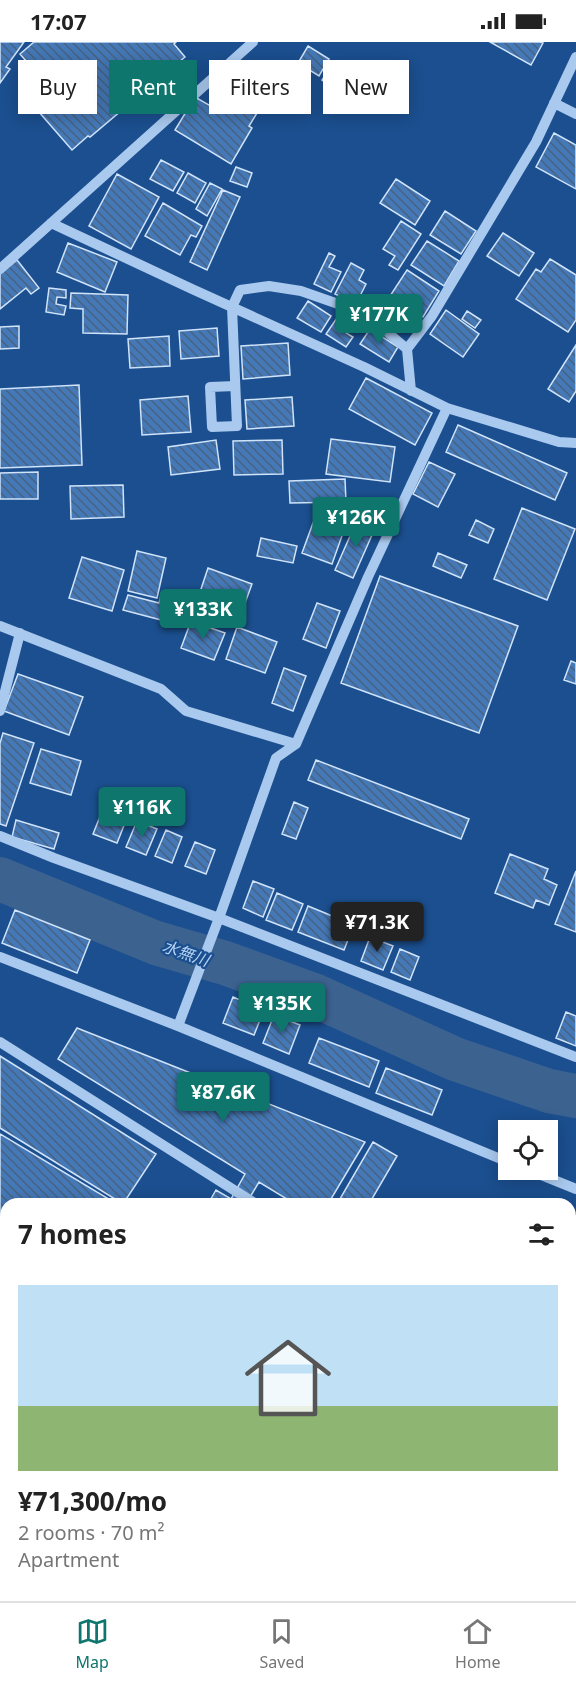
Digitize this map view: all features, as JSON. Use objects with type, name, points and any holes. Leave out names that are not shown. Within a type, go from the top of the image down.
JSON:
[{"type":"street","points":[[0,269],[253,42]]},
{"type":"street","points":[[411,391],[407,350],[432,316],[530,152],[576,57]]},
{"type":"street","points":[[554,103],[576,114]]},
{"type":"street","points":[[51,223],[364,367],[447,408],[559,442],[576,443]]},
{"type":"street","points":[[235,386],[232,307],[240,290],[268,286],[301,291],[341,305],[373,320],[407,350]]},
{"type":"street","points":[[178,1026],[276,758],[296,744],[368,577],[447,408]]},
{"type":"street","points":[[0,626],[161,689],[186,711],[296,744]]},
{"type":"street","points":[[0,711],[20,633]]},
{"type":"street","points":[[0,836],[219,918],[576,1057]]},
{"type":"street","points":[[0,957],[178,1026],[498,1158]]},
{"type":"street","points":[[0,1042],[247,1198]]},
{"type":"street","points":[[554,1180],[576,1189]]},
{"type":"building","points":[[0,42],[24,42],[6,67],[10,69],[0,83]]},
{"type":"building","points":[[34,42],[176,42],[174,44],[185,57],[181,60],[109,60],[109,114],[117,114],[72,150],[41,114],[97,114],[97,60],[25,60],[20,54]]},
{"type":"building","points":[[490,42],[540,42],[543,43],[531,65]]},
{"type":"building","points":[[308,46],[329,59],[323,60],[323,69],[319,76],[311,71],[311,60],[300,60]]},
{"type":"building","points":[[197,98],[209,105],[209,114],[256,114],[249,126],[252,128],[231,164],[175,130],[185,114],[197,114]]},
{"type":"building","points":[[554,133],[576,145],[576,189],[536,167]]},
{"type":"building","points":[[161,160],[184,172],[173,191],[150,179]]},
{"type":"building","points":[[236,167],[252,173],[247,187],[230,181]]},
{"type":"building","points":[[188,173],[206,183],[195,203],[177,193]]},
{"type":"building","points":[[117,174],[159,197],[131,249],[89,226]]},
{"type":"building","points":[[396,179],[430,201],[415,225],[380,203]]},
{"type":"building","points":[[210,183],[222,189],[207,216],[196,209]]},
{"type":"building","points":[[223,190],[240,197],[207,270],[190,262]]},
{"type":"building","points":[[163,203],[202,226],[196,237],[191,235],[180,255],[145,236]]},
{"type":"building","points":[[445,211],[476,231],[461,254],[430,235]]},
{"type":"building","points":[[401,221],[421,234],[398,270],[389,265],[395,256],[383,249]]},
{"type":"building","points":[[503,233],[534,253],[519,276],[487,256]]},
{"type":"building","points":[[427,241],[459,261],[444,286],[411,265]]},
{"type":"building","points":[[68,243],[117,262],[105,292],[57,272]]},
{"type":"building","points":[[329,253],[335,256],[329,267],[341,272],[331,292],[314,284]]},
{"type":"building","points":[[550,259],[576,275],[576,320],[568,332],[516,299],[536,269],[541,272]]},
{"type":"building","points":[[17,260],[39,288],[31,294],[26,288],[0,309],[0,274]]},
{"type":"building","points":[[351,263],[364,270],[359,280],[366,284],[361,294],[368,297],[362,308],[335,294]]},
{"type":"building","points":[[407,270],[439,291],[423,317],[390,296]]},
{"type":"building","points":[[49,288],[66,290],[66,298],[57,297],[56,304],[66,306],[64,315],[46,312]]},
{"type":"building","points":[[71,293],[128,295],[127,334],[83,333],[83,309],[70,308]]},
{"type":"building","points":[[308,301],[331,316],[321,332],[297,318]]},
{"type":"building","points":[[446,310],[479,334],[463,357],[430,334]]},
{"type":"building","points":[[467,311],[481,320],[475,328],[462,319]]},
{"type":"building","points":[[339,315],[347,320],[341,330],[353,337],[346,347],[326,334]]},
{"type":"building","points":[[19,326],[19,348],[0,349],[0,327]]},
{"type":"building","points":[[217,328],[219,356],[181,359],[179,331]]},
{"type":"building","points":[[370,329],[398,347],[389,362],[360,344]]},
{"type":"building","points":[[169,336],[170,366],[130,368],[128,339]]},
{"type":"building","points":[[288,343],[290,375],[243,379],[241,346]]},
{"type":"building","points":[[576,345],[576,391],[569,402],[548,389]]},
{"type":"building","points":[[366,378],[432,413],[415,445],[349,409]]},
{"type":"building","points":[[79,385],[82,465],[0,468],[0,389]]},
{"type":"building","points":[[188,396],[191,432],[142,435],[140,400]]},
{"type":"building","points":[[292,397],[294,426],[247,429],[245,400]]},
{"type":"building","points":[[458,425],[567,473],[555,500],[446,452]]},
{"type":"building","points":[[331,439],[395,447],[390,482],[326,474]]},
{"type":"building","points":[[216,440],[220,469],[171,475],[168,447]]},
{"type":"building","points":[[282,440],[283,474],[234,475],[233,441]]},
{"type":"building","points":[[429,462],[455,474],[438,507],[413,494]]},
{"type":"building","points":[[38,472],[38,499],[0,499],[0,473]]},
{"type":"building","points":[[345,479],[346,502],[290,503],[289,481]]},
{"type":"building","points":[[123,485],[124,517],[71,519],[70,486]]},
{"type":"building","points":[[522,508],[575,529],[547,600],[494,579]]},
{"type":"building","points":[[358,518],[376,526],[353,578],[335,570]]},
{"type":"building","points":[[476,520],[494,529],[488,543],[469,535]]},
{"type":"building","points":[[313,523],[343,533],[332,564],[302,553]]},
{"type":"building","points":[[261,538],[297,546],[293,563],[257,556]]},
{"type":"building","points":[[137,551],[166,558],[157,598],[128,591]]},
{"type":"building","points":[[438,553],[467,565],[461,578],[433,566]]},
{"type":"building","points":[[82,557],[124,570],[112,611],[69,598]]},
{"type":"building","points":[[208,568],[252,584],[241,614],[198,598]]},
{"type":"building","points":[[380,576],[518,626],[479,733],[341,683]]},
{"type":"building","points":[[128,595],[159,603],[161,595],[172,598],[165,621],[123,610]]},
{"type":"building","points":[[317,603],[340,611],[326,648],[303,639]]},
{"type":"building","points":[[191,621],[225,633],[214,660],[181,648]]},
{"type":"building","points":[[237,627],[277,642],[265,673],[226,659]]},
{"type":"building","points":[[571,661],[576,663],[576,684],[564,680]]},
{"type":"building","points":[[284,668],[306,676],[293,711],[272,703]]},
{"type":"building","points":[[18,674],[83,697],[69,735],[4,711]]},
{"type":"building","points":[[3,733],[34,743],[6,826],[0,824],[0,743]]},
{"type":"building","points":[[41,749],[81,761],[71,795],[30,783]]},
{"type":"building","points":[[316,760],[469,819],[461,839],[308,780]]},
{"type":"building","points":[[294,802],[308,808],[296,839],[282,834]]},
{"type":"building","points":[[103,809],[127,818],[117,843],[93,834]]},
{"type":"building","points":[[16,820],[59,833],[54,849],[12,837]]},
{"type":"building","points":[[137,821],[157,829],[146,855],[126,847]]},
{"type":"building","points":[[166,830],[182,837],[172,863],[155,856]]},
{"type":"building","points":[[195,842],[215,850],[206,874],[185,866]]},
{"type":"building","points":[[510,854],[548,869],[544,879],[557,885],[549,905],[536,900],[533,908],[495,893]]},
{"type":"building","points":[[576,871],[576,932],[555,924]]},
{"type":"building","points":[[253,881],[274,889],[263,917],[243,908]]},
{"type":"building","points":[[277,893],[303,904],[292,930],[266,920]]},
{"type":"building","points":[[308,906],[354,925],[344,950],[298,932]]},
{"type":"building","points":[[15,910],[90,940],[77,973],[2,943]]},
{"type":"building","points":[[370,937],[393,946],[383,970],[361,961]]},
{"type":"building","points":[[400,949],[419,957],[410,980],[391,972]]},
{"type":"building","points":[[233,997],[264,1010],[254,1035],[223,1023]]},
{"type":"building","points":[[566,1012],[576,1016],[576,1046],[556,1038]]},
{"type":"building","points":[[274,1015],[300,1025],[289,1054],[263,1043]]},
{"type":"building","points":[[77,1028],[365,1142],[332,1198],[285,1198],[259,1182],[250,1198],[232,1198],[245,1174],[58,1059]]},
{"type":"building","points":[[319,1038],[379,1061],[369,1087],[309,1063]]},
{"type":"building","points":[[0,1056],[156,1154],[127,1198],[113,1198],[0,1128]]},
{"type":"building","points":[[386,1068],[442,1090],[432,1115],[376,1093]]},
{"type":"building","points":[[0,1134],[107,1198],[0,1198]]},
{"type":"building","points":[[373,1142],[397,1156],[372,1198],[340,1198]]},
{"type":"building","points":[[216,1190],[229,1198],[211,1198]]},
{"type":"waterway","name":"水無川","points":[[0,879],[156,943],[225,963],[316,996],[455,1059],[549,1091],[576,1096]]}]
